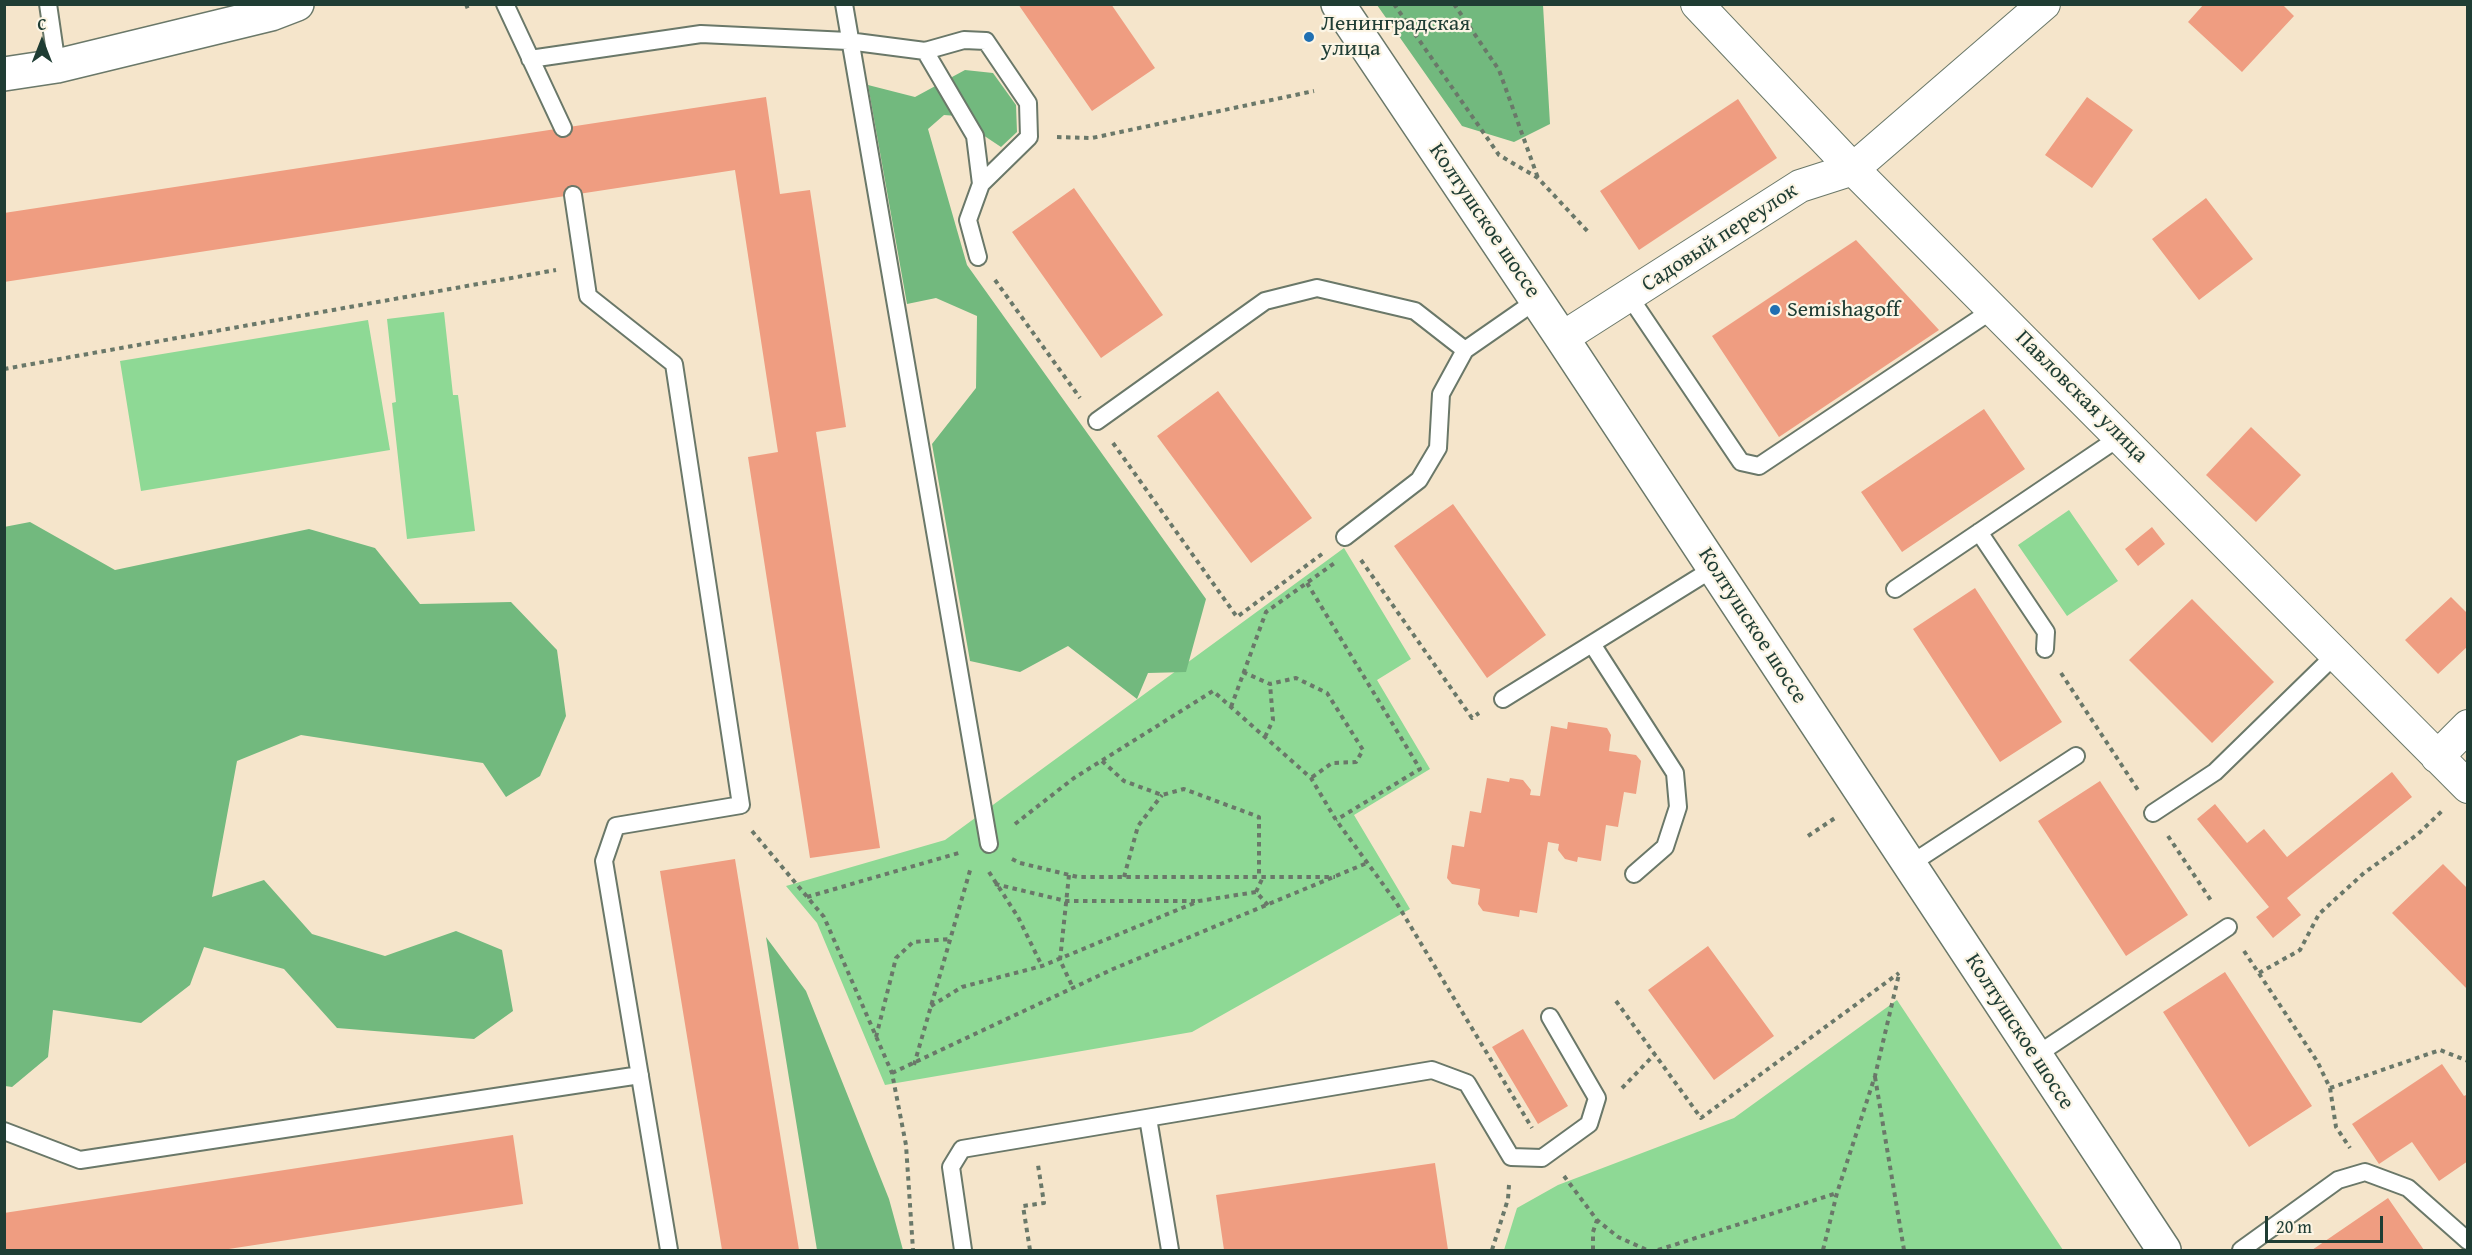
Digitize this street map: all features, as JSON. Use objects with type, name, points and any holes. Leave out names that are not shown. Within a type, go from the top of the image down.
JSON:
[{"type":"main road","points":[[4,74],[57,66],[271,14],[297,4]]},
{"type":"main road","name":"Колтушское шоссе","points":[[1338,4],[1537,300],[2164,1251]]},
{"type":"street","name":"Павловская улица","points":[[1697,4],[1853,169],[2467,787]]},
{"type":"street","name":"Садовый переулок","points":[[1562,338],[1800,186],[1853,169],[2044,4]]},
{"type":"street","points":[[2437,757],[2468,726]]},
{"type":"lane","points":[[48,4],[57,66]]},
{"type":"lane","points":[[505,4],[563,128]]},
{"type":"lane","points":[[844,4],[848,41],[985,850]]},
{"type":"lane","points":[[530,58],[701,34],[848,41],[925,51],[964,40],[986,41],[1028,103],[1029,137],[981,184],[968,220],[978,257]]},
{"type":"lane","points":[[925,51],[975,136],[981,184]]},
{"type":"lane","points":[[573,195],[588,296],[674,364],[741,805],[616,826],[604,861],[669,1251]]},
{"type":"lane","points":[[1097,422],[1265,301],[1317,288],[1415,311],[1465,350]]},
{"type":"lane","points":[[1629,296],[1741,462],[1759,466],[1994,309]]},
{"type":"lane","points":[[1350,544],[1419,480],[1438,448],[1441,394],[1465,350],[1537,300]]},
{"type":"lane","points":[[1895,589],[2120,437]]},
{"type":"lane","points":[[1980,532],[2046,632],[2045,649]]},
{"type":"lane","points":[[1503,699],[1713,568]]},
{"type":"lane","points":[[1592,644],[1675,773],[1678,807],[1665,847],[1634,874]]},
{"type":"lane","points":[[2153,813],[2216,772],[2336,655]]},
{"type":"lane","points":[[1909,865],[2076,756]]},
{"type":"lane","points":[[2035,1056],[2228,927]]},
{"type":"lane","points":[[963,1251],[951,1167],[962,1149],[1432,1070],[1467,1083],[1512,1157],[1542,1158],[1589,1124],[1597,1098],[1550,1017]]},
{"type":"lane","points":[[4,1131],[80,1160],[640,1076]]},
{"type":"lane","points":[[1148,1118],[1170,1251]]},
{"type":"lane","points":[[2241,1251],[2338,1180],[2365,1172],[2408,1188],[2468,1242]]},
{"type":"path","points":[[466,4],[469,12]]},
{"type":"path","points":[[1394,4],[1499,155],[1538,178],[1590,234]]},
{"type":"path","points":[[1454,4],[1499,70],[1538,178]]},
{"type":"path","points":[[1029,137],[1092,138],[1314,92]]},
{"type":"path","points":[[978,257],[1237,617],[1350,544]]},
{"type":"path","points":[[4,369],[584,265]]},
{"type":"path","points":[[1231,707],[1266,612],[1307,583],[1350,544]]},
{"type":"path","points":[[1350,544],[1472,718],[1503,699]]},
{"type":"path","points":[[1307,583],[1420,768],[1336,820]]},
{"type":"path","points":[[1243,672],[1270,684],[1296,678],[1327,693],[1363,750],[1356,762],[1332,763],[1311,778]]},
{"type":"path","points":[[1265,737],[1273,720],[1270,684]]},
{"type":"path","points":[[914,1065],[970,869],[985,850],[1074,778],[1213,691],[1311,778],[1336,820],[1396,902],[1548,1154],[1596,1220],[1618,1237],[1647,1251]]},
{"type":"path","points":[[1102,761],[1124,781],[1162,795],[1184,789],[1259,817],[1261,877],[1256,892]]},
{"type":"path","points":[[2259,973],[2300,950],[2319,914],[2364,873],[2418,834],[2467,787]]},
{"type":"path","points":[[1124,877],[1138,826],[1162,795]]},
{"type":"path","points":[[741,805],[749,826],[824,917],[892,1073],[906,1145],[913,1251]]},
{"type":"path","points":[[1808,836],[1840,815]]},
{"type":"path","points":[[985,850],[995,884],[1018,917],[1042,966]]},
{"type":"path","points":[[807,897],[985,850],[1020,863],[1069,874],[1124,877],[1335,877]]},
{"type":"path","points":[[892,1073],[914,1065],[1073,988],[1367,863]]},
{"type":"path","points":[[1069,874],[1060,960],[1073,988]]},
{"type":"path","points":[[995,884],[1066,901],[1199,901],[1256,892]]},
{"type":"path","points":[[1256,892],[1268,905]]},
{"type":"path","points":[[931,1006],[962,987],[1060,960],[1199,901]]},
{"type":"path","points":[[876,1037],[896,958],[913,942],[950,939]]},
{"type":"path","points":[[1616,1001],[1701,1118],[1899,973],[1875,1076],[1837,1193],[1823,1251]]},
{"type":"path","points":[[2330,1088],[2440,1050],[2468,1061]]},
{"type":"path","points":[[2317,1061],[2330,1088],[2336,1127],[2365,1172]]},
{"type":"path","points":[[1875,1076],[1904,1251]]},
{"type":"path","points":[[1030,1251],[1023,1206],[1044,1203],[1034,1137]]},
{"type":"path","points":[[1492,1251],[1508,1199],[1512,1157]]},
{"type":"path","points":[[1658,1251],[1837,1193]]},
{"type":"path","points":[[1593,1251],[1593,1232],[1596,1220]]},
{"type":"green space","points":[[1377,5],[1543,5],[1550,124],[1514,142],[1462,126]]},
{"type":"green space","points":[[965,70],[993,73],[1016,105],[1017,132],[1001,147],[983,135],[971,117],[944,115],[928,129],[967,265],[1206,599],[1186,672],[1148,673],[1137,699],[1068,646],[1020,672],[970,661],[932,444],[976,388],[977,316],[936,298],[907,304],[868,85],[915,97]]},
{"type":"green space","points":[[444,312],[453,395],[458,395],[475,531],[407,539],[392,403],[396,402],[387,319]]},
{"type":"green space","points":[[368,320],[390,450],[141,491],[120,361]]},
{"type":"green space","points":[[2069,510],[2118,581],[2067,616],[2018,545]]},
{"type":"green space","points":[[30,522],[115,570],[309,529],[375,548],[420,604],[511,602],[557,650],[566,716],[540,776],[506,797],[483,763],[301,735],[237,761],[212,897],[264,880],[312,934],[385,956],[456,931],[502,950],[513,1011],[474,1039],[337,1028],[284,969],[204,947],[190,985],[141,1023],[53,1010],[48,1057],[12,1087],[5,1086],[4,527]]},
{"type":"green space","points":[[1344,548],[1411,659],[1377,680],[1430,769],[1354,815],[1410,909],[1192,1032],[885,1085],[817,923],[786,886],[945,840]]},
{"type":"green space","points":[[766,937],[806,991],[889,1199],[903,1250],[817,1250]]},
{"type":"green space","points":[[1897,1000],[2063,1250],[1504,1250],[1517,1208],[1558,1185],[1734,1118]]},
{"type":"building","points":[[1018,4],[1111,4],[1155,68],[1092,111]]},
{"type":"building","points":[[2204,4],[2282,4],[2294,16],[2242,72],[2188,22]]},
{"type":"building","points":[[766,97],[780,194],[810,190],[846,427],[816,432],[880,848],[810,858],[748,457],[778,452],[735,170],[4,282],[4,213]]},
{"type":"building","points":[[2087,97],[2133,130],[2092,188],[2045,155]]},
{"type":"building","points":[[1738,99],[1777,158],[1639,250],[1600,191]]},
{"type":"building","points":[[1074,188],[1163,315],[1101,358],[1012,232]]},
{"type":"building","points":[[2206,198],[2253,259],[2199,300],[2152,239]]},
{"type":"building","points":[[1856,240],[1939,330],[1779,437],[1712,336]]},
{"type":"building","points":[[1218,391],[1312,518],[1251,563],[1157,436]]},
{"type":"building","points":[[1984,409],[2025,469],[1902,552],[1861,492]]},
{"type":"building","points":[[2251,427],[2301,475],[2256,522],[2206,475]]},
{"type":"building","points":[[1453,504],[1546,635],[1487,678],[1394,546]]},
{"type":"building","points":[[2152,527],[2165,544],[2138,566],[2125,549]]},
{"type":"building","points":[[1975,588],[2062,722],[2000,762],[1913,629]]},
{"type":"building","points":[[2451,597],[2468,614],[2468,646],[2438,674],[2405,640]]},
{"type":"building","points":[[2192,599],[2274,682],[2212,743],[2129,660]]},
{"type":"building","points":[[1568,722],[1607,728],[1611,735],[1609,751],[1636,755],[1641,761],[1636,794],[1624,792],[1618,827],[1606,825],[1601,861],[1578,857],[1577,862],[1565,859],[1558,850],[1559,844],[1548,842],[1537,913],[1520,910],[1519,917],[1483,911],[1478,904],[1480,889],[1452,884],[1447,878],[1452,845],[1464,847],[1470,811],[1481,813],[1487,778],[1509,782],[1510,778],[1523,780],[1531,790],[1530,795],[1540,796],[1551,726],[1567,729]]},
{"type":"building","points":[[2392,772],[2412,797],[2287,898],[2301,915],[2273,938],[2256,917],[2269,907],[2197,819],[2215,804],[2247,843],[2264,829],[2287,857]]},
{"type":"building","points":[[2100,781],[2188,915],[2126,956],[2038,821]]},
{"type":"building","points":[[735,859],[799,1250],[722,1250],[667,914],[660,871]]},
{"type":"building","points":[[2443,864],[2468,889],[2468,990],[2392,913]]},
{"type":"building","points":[[1708,946],[1774,1036],[1714,1080],[1648,990]]},
{"type":"building","points":[[2225,972],[2312,1106],[2249,1147],[2163,1012]]},
{"type":"building","points":[[1523,1029],[1568,1106],[1538,1124],[1492,1047]]},
{"type":"building","points":[[2442,1064],[2464,1096],[2468,1094],[2468,1161],[2439,1181],[2412,1142],[2379,1164],[2352,1124]]},
{"type":"building","points":[[513,1135],[523,1204],[222,1250],[4,1250],[4,1213]]},
{"type":"building","points":[[1435,1163],[1448,1250],[1224,1250],[1216,1195]]},
{"type":"building","points":[[2388,1198],[2424,1250],[2312,1250]]},
{"type":"place","name":"Ленинградская улица","points":[[1309,37]]},
{"type":"place","name":"Semishagoff","points":[[1775,310]]}]
